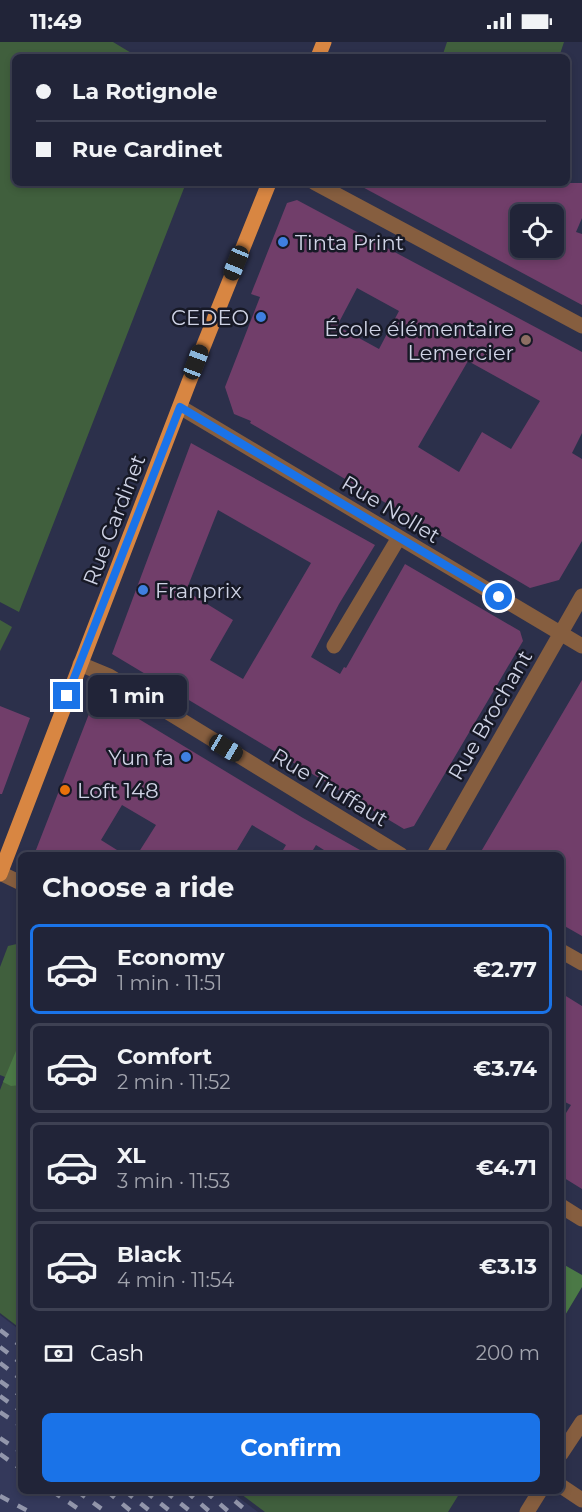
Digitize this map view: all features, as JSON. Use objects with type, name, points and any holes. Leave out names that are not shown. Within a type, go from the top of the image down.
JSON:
[{"type":"main road","name":"Rue Cardinet","points":[[0,873],[268,186]]},
{"type":"street","points":[[321,186],[582,326]]},
{"type":"street","name":"Rue Nollet","points":[[180,407],[398,539],[582,646]]},
{"type":"street","points":[[334,646],[398,539]]},
{"type":"street","name":"Rue Brochant","points":[[436,852],[582,596]]},
{"type":"street","name":"Rue Truffaut","points":[[80,664],[109,676],[396,852]]},
{"type":"street","points":[[0,873],[18,882]]},
{"type":"street","points":[[564,953],[582,963]]},
{"type":"street","points":[[564,1208],[582,1219]]},
{"type":"street","points":[[564,1449],[582,1422]]},
{"type":"street","points":[[564,1488],[582,1500]]},
{"type":"street","points":[[527,1512],[538,1494]]},
{"type":"shaded area","points":[[0,1315],[18,1329],[18,1494],[234,1494],[258,1512],[0,1512]]},
{"type":"green space","points":[[0,42],[113,42],[133,54],[12,54],[12,186],[185,186],[19,612],[0,602]]},
{"type":"green space","points":[[447,42],[564,42],[560,54],[443,54]]},
{"type":"green space","points":[[0,620],[12,627],[0,651]]},
{"type":"green space","points":[[18,944],[18,1327],[0,1313],[0,1090],[5,1077],[0,1075],[0,967],[8,946]]},
{"type":"green space","points":[[18,1046],[18,1085],[11,1086],[3,1082]]},
{"type":"green space","points":[[564,1265],[582,1275],[582,1287],[564,1317]]},
{"type":"green space","points":[[241,1494],[459,1494],[448,1512],[265,1512]]},
{"type":"building","points":[[570,183],[582,183],[582,218],[576,232],[582,234],[582,305],[361,186],[570,186]]},
{"type":"building","points":[[297,200],[582,352],[582,433],[572,453],[582,459],[582,541],[559,580],[530,588],[250,423],[251,421],[234,414],[225,387],[260,297],[251,294],[287,203]],"holes":[[[357,288],[399,311],[379,349],[337,326]],[[468,361],[540,401],[511,449],[482,432],[459,472],[418,447]]]},
{"type":"building","points":[[191,443],[375,545],[339,604],[311,657],[340,674],[344,667],[346,668],[405,564],[520,631],[523,641],[414,826],[404,829],[112,654]],"holes":[[[218,510],[311,563],[243,679],[210,660],[233,620],[186,591]]]},
{"type":"building","points":[[582,680],[582,936],[564,926],[564,852],[481,852]]},
{"type":"building","points":[[104,698],[364,852],[327,852],[316,845],[312,852],[282,852],[286,845],[252,825],[236,852],[139,852],[156,825],[122,805],[101,840],[120,852],[35,852],[94,701]]},
{"type":"building","points":[[0,706],[30,718],[2,794],[0,794]]},
{"type":"building","points":[[564,995],[582,1006],[582,1189],[564,1178],[564,1116],[571,1105],[564,1102]]},
{"type":"railway","points":[[0,1330],[18,1344]]},
{"type":"railway","points":[[0,1347],[18,1361]]},
{"type":"railway","points":[[0,1363],[18,1377]]},
{"type":"railway","points":[[0,1381],[18,1394]]},
{"type":"railway","points":[[0,1396],[18,1409]]},
{"type":"railway","points":[[0,1412],[18,1424]]},
{"type":"railway","points":[[0,1438],[18,1450]]},
{"type":"railway","points":[[0,1454],[18,1467]]},
{"type":"railway","points":[[56,1494],[83,1512]]},
{"type":"railway","points":[[81,1494],[106,1512]]},
{"type":"railway","points":[[111,1494],[132,1512]]},
{"type":"railway","points":[[129,1494],[151,1512]]},
{"type":"railway","points":[[149,1494],[171,1512]]},
{"type":"railway","points":[[169,1494],[191,1512]]},
{"type":"railway","points":[[189,1494],[210,1512]]},
{"type":"railway","points":[[208,1494],[229,1512]]},
{"type":"railway","points":[[0,1496],[30,1512]]},
{"type":"railway","points":[[235,1501],[248,1512]]},
{"type":"place","name":"Tinta Print","points":[[283,242]]},
{"type":"place","name":"CEDEO","points":[[261,317]]},
{"type":"place","name":"École élémentaire Lemercier","points":[[526,340]]},
{"type":"place","name":"Franprix","points":[[143,590]]},
{"type":"place","name":"Yun fa","points":[[186,757]]},
{"type":"place","name":"Loft 148","points":[[65,790]]},
{"type":"route","points":[[67,696],[180,407],[398,539],[499,597]]}]
